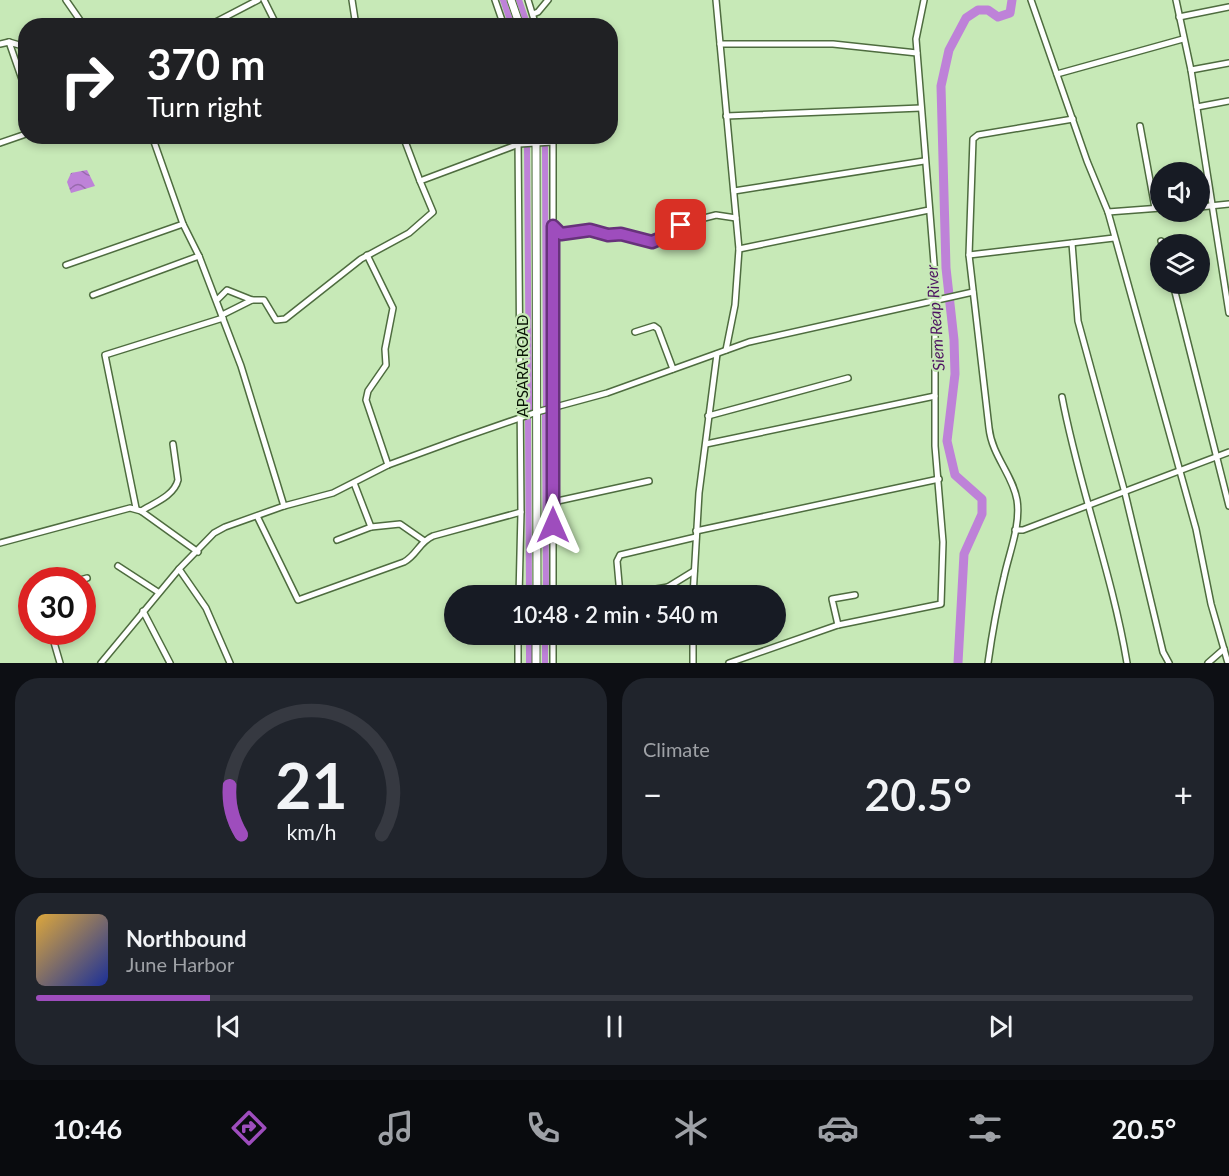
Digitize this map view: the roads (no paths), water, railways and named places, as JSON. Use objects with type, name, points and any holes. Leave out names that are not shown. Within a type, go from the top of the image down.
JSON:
[{"type":"street","points":[[66,0],[78,18]]},
{"type":"street","points":[[223,18],[258,0]]},
{"type":"street","points":[[264,0],[273,18]]},
{"type":"street","points":[[352,0],[355,18]]},
{"type":"street","points":[[495,0],[501,18]]},
{"type":"street","points":[[512,0],[518,18]]},
{"type":"street","points":[[528,0],[534,18]]},
{"type":"street","points":[[533,14],[538,12],[548,0]]},
{"type":"street","points":[[717,0],[740,249],[737,287],[726,350]]},
{"type":"street","points":[[729,663],[838,625],[941,604],[943,542],[935,396],[937,300],[934,245],[924,161],[916,31],[924,0]]},
{"type":"street","points":[[1031,0],[1108,212],[1180,470],[1228,663]]},
{"type":"street","points":[[1176,0],[1191,70],[1204,162]]},
{"type":"street","points":[[1179,17],[1229,7]]},
{"type":"street","points":[[1057,74],[1183,39]]},
{"type":"street","points":[[9,42],[18,68]]},
{"type":"street","points":[[0,44],[9,42],[18,45]]},
{"type":"street","points":[[720,44],[833,44],[917,53]]},
{"type":"street","points":[[1191,70],[1229,63]]},
{"type":"street","points":[[1197,107],[1229,101]]},
{"type":"street","points":[[726,116],[921,108]]},
{"type":"street","points":[[988,663],[994,622],[1015,530],[1017,500],[990,441],[970,293],[969,255],[974,137],[1073,119]]},
{"type":"street","points":[[1140,126],[1150,172]]},
{"type":"street","points":[[0,143],[18,137]]},
{"type":"street","points":[[155,144],[183,224],[217,300],[244,376],[284,506]]},
{"type":"street","points":[[217,300],[227,290],[252,300],[264,300],[274,318],[282,320],[367,255],[409,233],[434,212],[406,144]]},
{"type":"street","points":[[420,181],[519,144],[519,585]]},
{"type":"street","name":"APSARA ROAD","points":[[536,144],[537,585]]},
{"type":"street","points":[[553,144],[553,585]]},
{"type":"street","points":[[734,192],[924,161]]},
{"type":"street","points":[[1229,204],[1210,206],[1229,313]]},
{"type":"street","points":[[1108,212],[1150,209]]},
{"type":"street","points":[[740,249],[929,210]]},
{"type":"street","points":[[553,226],[561,234],[590,230],[608,235],[621,234],[652,242],[659,239],[673,226],[716,214],[736,218]]},
{"type":"street","points":[[66,265],[183,224]]},
{"type":"street","points":[[969,255],[1114,238]]},
{"type":"street","points":[[1072,243],[1077,315],[1125,493],[1163,652],[1169,663]]},
{"type":"street","points":[[367,255],[393,308],[384,349],[386,365],[368,391],[366,400],[388,465]]},
{"type":"street","points":[[93,295],[199,256]]},
{"type":"street","points":[[101,663],[158,592],[214,533],[284,506],[313,500],[354,483],[388,465],[537,412],[726,350],[970,293]]},
{"type":"street","points":[[1176,294],[1229,507]]},
{"type":"street","points":[[198,552],[139,510],[105,355],[222,317],[252,300]]},
{"type":"street","points":[[635,332],[654,326],[658,329],[673,369]]},
{"type":"street","points":[[693,585],[708,416],[717,354]]},
{"type":"street","points":[[708,416],[848,378]]},
{"type":"street","points":[[706,444],[935,396]]},
{"type":"street","points":[[1062,397],[1074,460],[1090,507],[1127,663]]},
{"type":"street","points":[[0,543],[119,510],[139,510],[171,492],[177,486],[178,480],[173,444]]},
{"type":"street","points":[[1015,530],[1023,530],[1090,507],[1229,452]]},
{"type":"street","points":[[617,585],[616,561],[620,555],[696,534],[939,479]]},
{"type":"street","points":[[553,502],[649,481]]},
{"type":"street","points":[[354,483],[371,527]]},
{"type":"street","points":[[257,516],[298,600],[404,562],[413,555],[423,540],[521,512]]},
{"type":"street","points":[[337,540],[371,527],[400,524],[423,540]]},
{"type":"street","points":[[118,566],[158,592]]},
{"type":"street","points":[[179,569],[206,608],[230,663]]},
{"type":"street","points":[[671,585],[694,571]]},
{"type":"street","points":[[838,625],[832,599],[855,595]]},
{"type":"street","points":[[143,611],[170,663]]},
{"type":"street","points":[[55,645],[60,663]]},
{"type":"street","points":[[518,645],[518,663]]},
{"type":"street","points":[[537,645],[537,663]]},
{"type":"street","points":[[553,645],[553,663]]},
{"type":"street","points":[[693,645],[693,663]]},
{"type":"street","points":[[1209,663],[1224,649]]},
{"type":"water","points":[[87,170],[95,186],[71,193],[67,182],[71,173]]},
{"type":"waterway","points":[[503,0],[509,18]]},
{"type":"waterway","points":[[519,0],[525,18]]},
{"type":"waterway","name":"Siem Reap River","points":[[958,663],[964,554],[982,514],[982,499],[955,475],[947,441],[955,374],[954,340],[946,268],[941,86],[949,50],[966,18],[978,10],[988,10],[998,17],[1010,13],[1012,0]]},
{"type":"waterway","points":[[545,147],[546,406]]},
{"type":"waterway","points":[[527,148],[529,409]]},
{"type":"waterway","points":[[545,414],[546,585]]},
{"type":"waterway","points":[[528,418],[529,585]]},
{"type":"waterway","points":[[529,645],[529,663]]},
{"type":"waterway","points":[[545,645],[545,663]]}]
